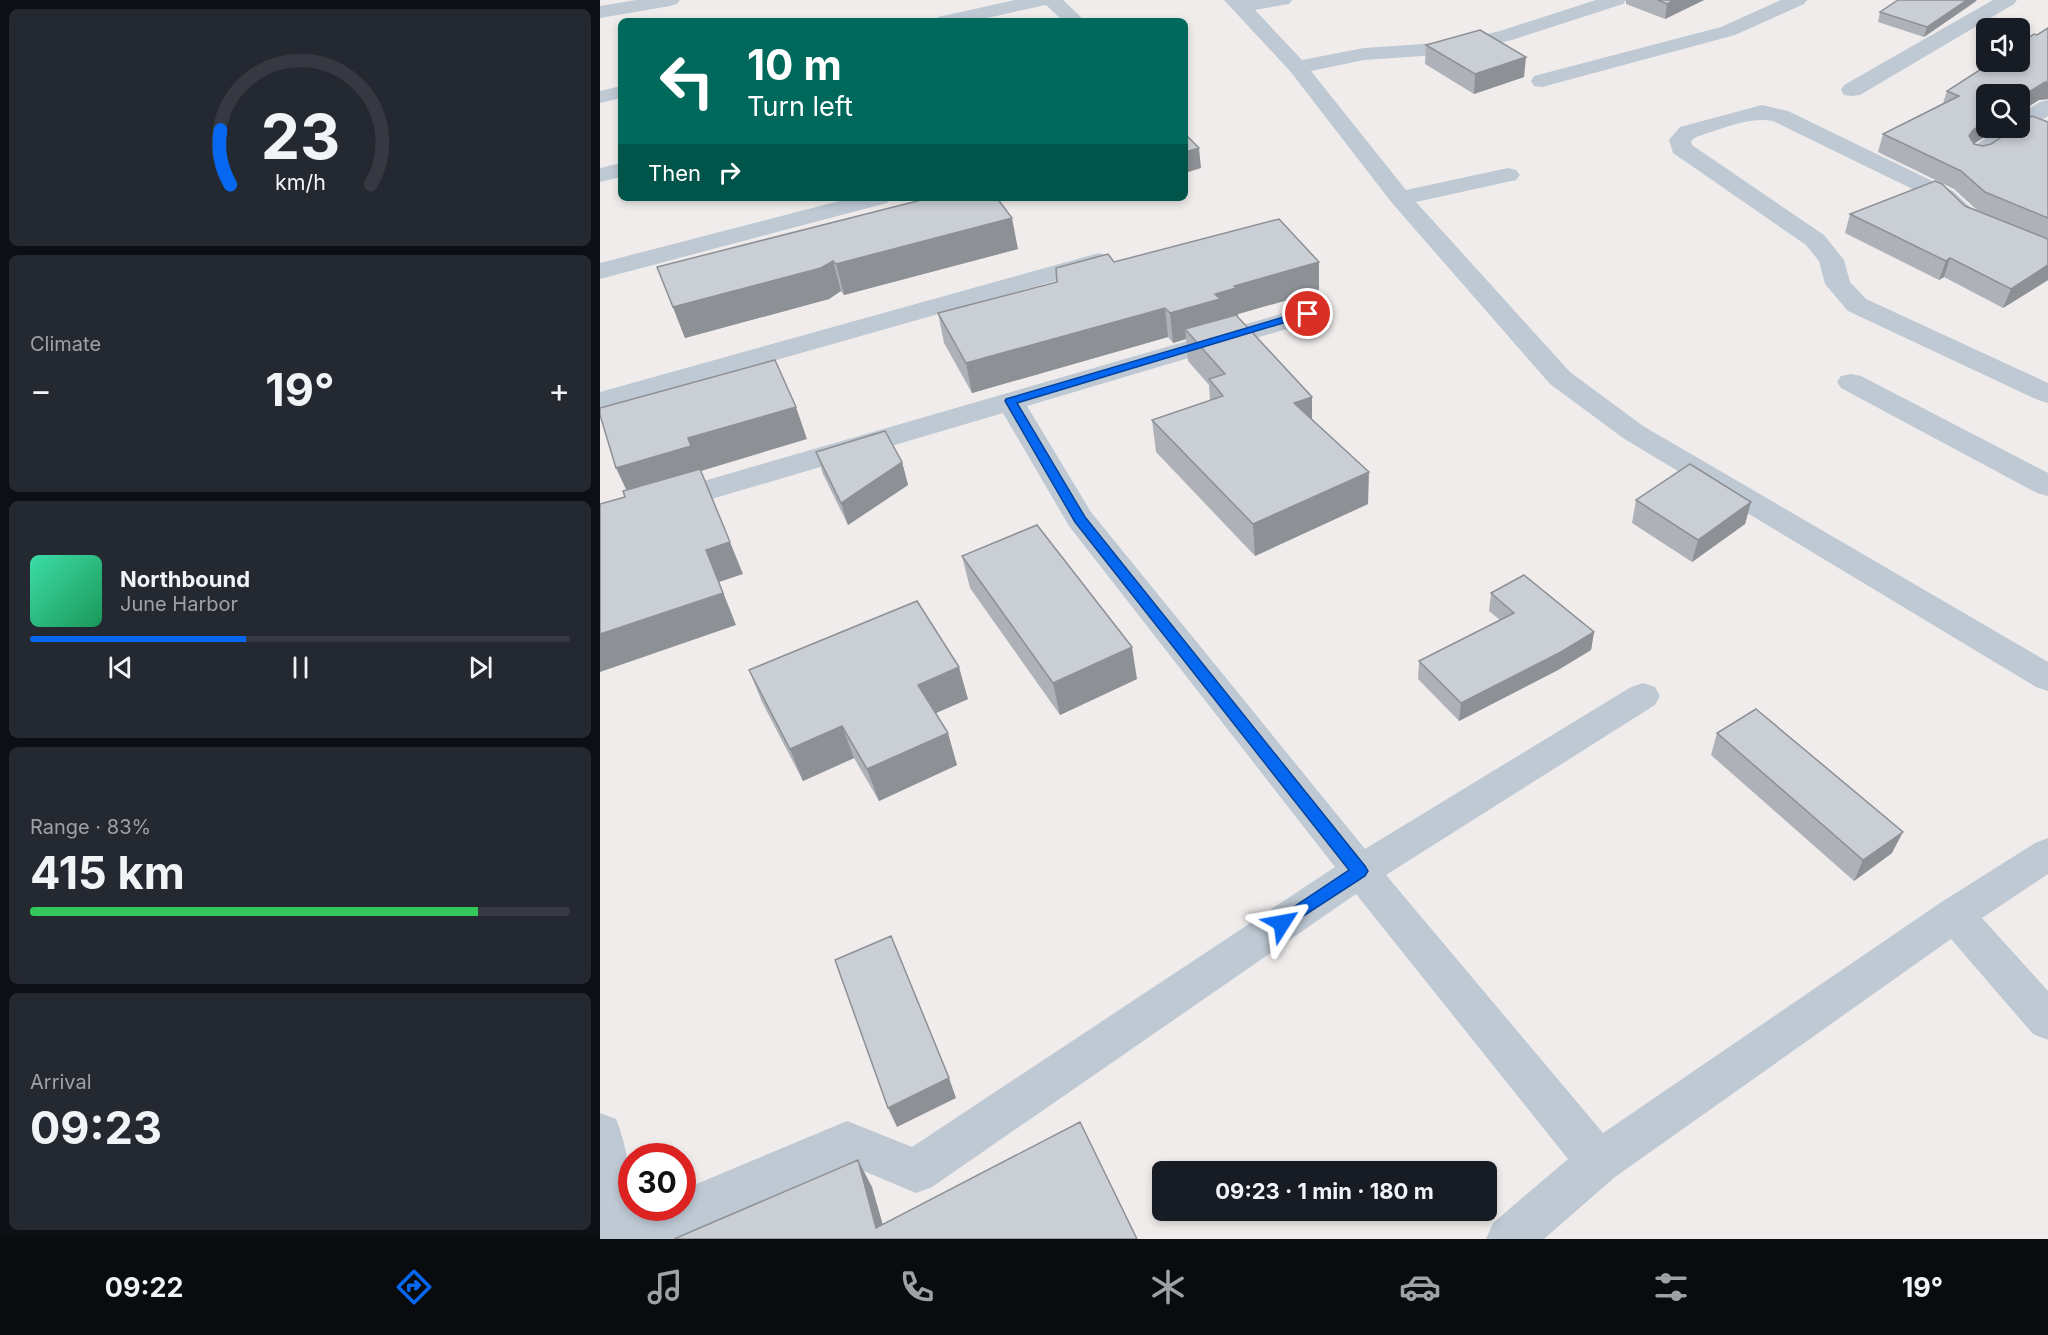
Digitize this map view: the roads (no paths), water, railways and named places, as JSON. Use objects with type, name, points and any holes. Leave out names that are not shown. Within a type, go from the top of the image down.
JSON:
[{"type":"street","points":[[600,12],[670,0]]},
{"type":"street","points":[[959,18],[1043,0]]},
{"type":"street","points":[[1052,0],[1072,18]]},
{"type":"street","points":[[1237,4],[1282,0]]},
{"type":"street","points":[[1297,67],[1364,54],[1451,48],[1505,36],[1616,0]]},
{"type":"street","points":[[1542,81],[1728,31],[1797,0]]},
{"type":"street","points":[[1852,90],[2007,0]]},
{"type":"street","points":[[1237,4],[1297,67],[1400,198],[1560,378],[1632,432],[2048,678]]},
{"type":"street","points":[[600,97],[618,93]]},
{"type":"street","points":[[2030,118],[2048,107]]},
{"type":"street","points":[[1978,222],[1968,218],[1945,196],[1780,116],[1762,112],[1747,115],[1688,132],[1680,140],[1682,148],[1815,240],[1831,260],[1838,284],[1857,305],[2048,394]]},
{"type":"street","points":[[2030,128],[2048,132]]},
{"type":"street","points":[[1976,155],[2000,138]]},
{"type":"street","points":[[600,175],[618,171]]},
{"type":"street","points":[[1400,198],[1508,175]]},
{"type":"street","points":[[600,271],[868,201]]},
{"type":"street","points":[[600,401],[1100,261]]},
{"type":"street","points":[[600,522],[1308,314]]},
{"type":"street","points":[[1851,382],[2048,486]]},
{"type":"street","points":[[1010,401],[1080,519],[1360,871],[1599,1162]]},
{"type":"street","points":[[621,1239],[847,1142],[916,1171],[1360,871],[1642,696]]},
{"type":"street","points":[[1509,1239],[1599,1162],[1954,915],[2048,854]]},
{"type":"street","points":[[1954,915],[2048,1021]]},
{"type":"street","points":[[600,1134],[616,1239]]}]
